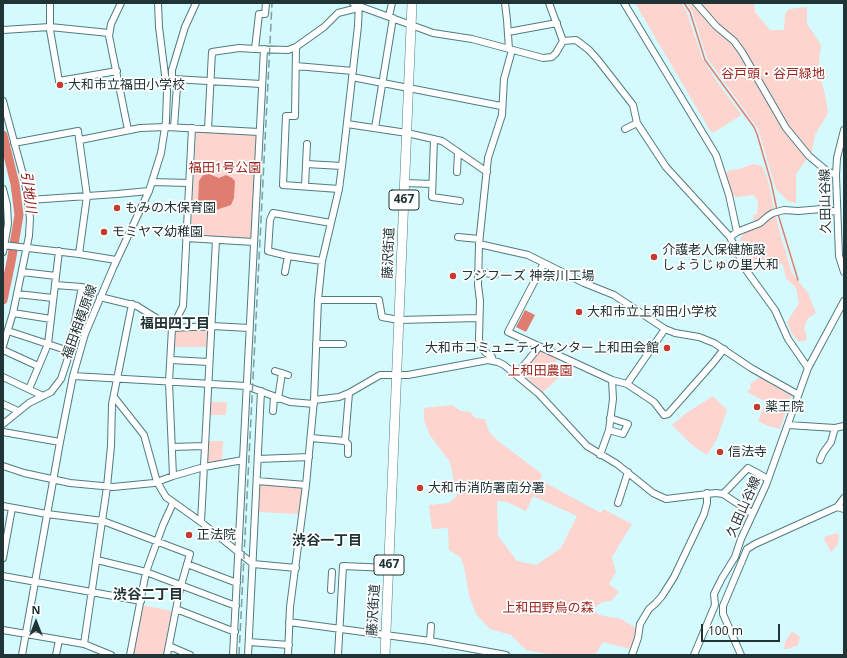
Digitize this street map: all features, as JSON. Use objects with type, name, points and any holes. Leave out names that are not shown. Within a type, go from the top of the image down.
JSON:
[{"type":"highway","name":"藤沢街道","points":[[385,655],[412,3]]},
{"type":"street","points":[[50,3],[50,27],[59,81],[116,70]]},
{"type":"street","points":[[121,3],[111,24],[109,32],[128,130]]},
{"type":"street","name":"福田相模原線","points":[[22,655],[34,581],[73,376],[85,334],[116,260],[149,191],[161,153],[166,127],[167,91],[159,28],[158,3]]},
{"type":"street","points":[[174,127],[177,86],[173,79],[172,70],[186,27],[196,3]]},
{"type":"street","points":[[255,49],[259,14],[265,14],[266,3]]},
{"type":"street","points":[[353,3],[433,33],[472,39],[543,58],[552,57],[563,40],[549,3]]},
{"type":"street","points":[[373,11],[374,3]]},
{"type":"street","points":[[375,128],[392,3]]},
{"type":"street","points":[[493,361],[492,357],[485,352],[480,345],[479,339],[479,241],[488,158],[502,115],[501,106],[504,79],[511,50],[505,3]]},
{"type":"street","points":[[624,3],[716,155],[729,195],[737,232]]},
{"type":"street","points":[[696,3],[716,26],[734,41],[742,52],[786,128],[809,156],[827,171],[836,175]]},
{"type":"street","points":[[208,129],[212,52],[239,48],[288,50],[324,27],[338,13],[354,9],[359,5]]},
{"type":"street","points":[[288,655],[289,622],[311,438],[318,300],[322,261],[342,166],[353,74],[359,5]]},
{"type":"street","points":[[508,32],[557,23]]},
{"type":"street","points":[[3,30],[50,27],[109,32]]},
{"type":"street","points":[[563,40],[576,40],[589,50],[633,105],[637,123],[666,167],[730,237],[746,270],[775,310],[788,339],[808,368]]},
{"type":"street","points":[[296,46],[295,116],[286,116],[283,185],[338,189]]},
{"type":"street","points":[[233,655],[261,84],[264,49]]},
{"type":"street","points":[[296,66],[353,74],[409,89],[501,106]]},
{"type":"street","points":[[173,79],[261,84]]},
{"type":"street","points":[[3,101],[25,182],[30,218],[24,247],[22,272],[13,312],[3,346]]},
{"type":"street","points":[[625,128],[637,123]]},
{"type":"street","points":[[347,124],[407,133],[442,141],[486,172]]},
{"type":"street","points":[[80,140],[140,128],[174,127],[259,132]]},
{"type":"street","points":[[173,476],[169,382],[172,328],[183,306],[192,128]]},
{"type":"street","name":"久田山谷線","points":[[844,130],[837,158],[836,175],[836,212],[839,256],[844,272]]},
{"type":"street","points":[[14,143],[78,131],[87,196],[79,254]]},
{"type":"street","points":[[434,139],[432,197],[460,200]]},
{"type":"street","points":[[305,186],[307,144]]},
{"type":"street","points":[[458,152],[458,172]]},
{"type":"street","points":[[306,164],[342,166]]},
{"type":"street","points":[[152,182],[189,183]]},
{"type":"street","points":[[405,183],[432,184]]},
{"type":"street","points":[[3,189],[7,205],[8,224],[3,252]]},
{"type":"street","points":[[28,200],[149,191]]},
{"type":"street","points":[[836,204],[844,206]]},
{"type":"street","points":[[730,237],[737,232],[760,224],[773,213],[784,210],[798,211],[822,209],[836,212]]},
{"type":"street","points":[[322,261],[268,252],[270,220],[273,213],[331,223]]},
{"type":"street","points":[[458,237],[479,241],[528,255],[584,283],[614,295],[665,329],[675,333],[699,337],[714,343],[751,368],[798,394]]},
{"type":"street","points":[[186,238],[254,242]]},
{"type":"street","points":[[201,522],[216,240]]},
{"type":"street","points":[[5,245],[59,251],[116,260]]},
{"type":"street","points":[[28,389],[48,344],[59,251]]},
{"type":"street","points":[[285,272],[288,256]]},
{"type":"street","points":[[544,263],[508,332],[612,380],[627,384],[654,402],[664,416],[668,414],[714,363],[724,349]]},
{"type":"street","points":[[478,271],[495,275]]},
{"type":"street","points":[[22,272],[56,276]]},
{"type":"street","points":[[3,424],[18,411],[51,392],[61,379],[69,351],[82,287],[55,285]]},
{"type":"street","points":[[17,294],[54,298]]},
{"type":"street","points":[[100,297],[137,306],[172,328],[212,326],[249,328]]},
{"type":"street","points":[[318,300],[379,300],[382,318],[399,320],[478,318]]},
{"type":"street","name":"久田山谷線","points":[[694,655],[714,605],[714,594],[735,557],[741,538],[768,479],[808,368],[844,301]]},
{"type":"street","points":[[84,644],[107,487],[111,446],[112,404],[132,304]]},
{"type":"street","points":[[13,312],[51,319]]},
{"type":"street","points":[[627,384],[665,329]]},
{"type":"street","points":[[8,331],[69,351]]},
{"type":"street","points":[[316,344],[343,344]]},
{"type":"street","points":[[516,375],[539,347]]},
{"type":"street","points":[[3,350],[38,366]]},
{"type":"street","points":[[171,360],[209,362]]},
{"type":"street","points":[[73,376],[246,386],[290,402],[314,402],[339,397],[350,393],[380,375],[408,375],[488,360],[493,361],[504,365],[539,394],[587,446],[617,464],[653,493],[666,499],[707,493],[723,494],[752,513]]},
{"type":"street","points":[[273,411],[285,374],[275,371]]},
{"type":"street","points":[[3,377],[43,396]]},
{"type":"street","points":[[600,454],[609,430],[614,387],[612,380]]},
{"type":"street","points":[[248,655],[261,391]]},
{"type":"street","points":[[348,454],[348,444],[345,441],[350,393]]},
{"type":"street","points":[[114,397],[144,435],[157,482],[166,497],[201,522],[253,564],[296,568]]},
{"type":"street","points":[[3,404],[18,411]]},
{"type":"street","points":[[609,430],[623,434],[628,424],[610,418]]},
{"type":"street","points":[[788,425],[835,428],[844,426]]},
{"type":"street","points":[[820,460],[831,442],[835,428]]},
{"type":"street","points":[[3,432],[60,442]]},
{"type":"street","points":[[311,438],[345,441]]},
{"type":"street","points":[[172,447],[205,446]]},
{"type":"street","points":[[258,459],[309,457]]},
{"type":"street","points":[[3,466],[24,473],[70,483],[107,487],[134,486],[157,482],[204,467],[243,460]]},
{"type":"street","points":[[723,494],[748,468],[768,479]]},
{"type":"street","points":[[618,503],[628,472]]},
{"type":"street","points":[[257,481],[306,485]]},
{"type":"street","points":[[632,655],[638,638],[640,624],[649,609],[662,596],[674,578],[704,514],[707,503],[707,493]]},
{"type":"street","points":[[741,655],[723,614],[723,606],[747,549],[837,507],[844,498]]},
{"type":"street","points":[[130,655],[146,572],[173,503]]},
{"type":"street","points":[[3,506],[47,514],[103,521],[190,554],[180,589],[167,655]]},
{"type":"street","points":[[837,507],[844,509]]},
{"type":"street","points":[[3,558],[12,508]]},
{"type":"street","points":[[97,560],[146,572],[236,606]]},
{"type":"street","points":[[187,564],[237,583]]},
{"type":"street","points":[[338,655],[343,566],[389,568]]},
{"type":"street","points":[[331,590],[332,572]]},
{"type":"street","points":[[3,576],[141,601]]},
{"type":"street","points":[[331,581],[342,582]]},
{"type":"street","points":[[176,609],[234,632]]},
{"type":"street","points":[[289,622],[430,641],[506,655]]},
{"type":"street","points":[[430,641],[431,626]]},
{"type":"street","points":[[3,630],[84,644],[111,655]]},
{"type":"street","points":[[56,655],[59,640]]},
{"type":"street","points":[[249,642],[289,645]]},
{"type":"street","points":[[169,646],[190,655]]},
{"type":"green space","name":"谷戸頭・谷戸緑地","points":[[635,3],[682,3],[687,13],[702,58],[720,86],[741,114],[740,116],[713,133],[709,129]]},
{"type":"green space","name":"谷戸頭・谷戸緑地","points":[[687,3],[754,3],[755,12],[770,30],[784,30],[785,14],[789,9],[807,7],[807,24],[821,45],[818,71],[825,94],[828,113],[815,135],[812,152],[796,174],[796,203],[789,202],[776,189],[758,129],[707,58],[692,11]]},
{"type":"green space","name":"福田1号公園","points":[[196,131],[257,135],[251,241],[191,236]]},
{"type":"green space","points":[[753,164],[762,166],[767,177],[780,234],[792,273],[808,293],[816,313],[808,318],[804,328],[807,340],[799,342],[792,334],[787,322],[799,303],[796,288],[786,278],[783,265],[775,261],[762,267],[752,267],[742,249],[740,238],[745,232],[756,227],[753,215],[757,214],[758,202],[754,195],[736,197],[730,193],[725,174],[730,170],[739,169]]},
{"type":"green space","points":[[177,331],[208,331],[207,347],[174,347],[174,333]]},
{"type":"green space","name":"上和田農園","points":[[541,348],[559,357],[553,366],[564,373],[543,392],[521,373]]},
{"type":"green space","points":[[760,377],[792,394],[780,429],[768,426],[758,421],[766,402],[747,392],[751,388],[750,384]]},
{"type":"green space","points":[[713,396],[727,410],[717,439],[707,455],[692,445],[672,425],[685,414]]},
{"type":"green space","points":[[209,402],[227,402],[226,415],[209,415]]},
{"type":"green space","name":"上和田野鳥の森","points":[[452,405],[461,411],[470,412],[475,418],[485,419],[489,432],[498,441],[542,474],[540,480],[601,513],[603,509],[632,524],[612,557],[616,572],[609,584],[619,592],[611,601],[602,602],[593,609],[599,615],[621,619],[636,628],[630,649],[603,642],[595,655],[553,655],[526,650],[511,635],[490,629],[476,614],[469,595],[464,567],[460,557],[449,550],[448,528],[432,529],[429,505],[449,503],[457,496],[450,462],[429,434],[424,420],[424,408]],"holes":[[[533,496],[577,516],[561,548],[536,565],[517,561],[498,536],[497,501],[507,502],[526,511]]]},
{"type":"green space","points":[[208,441],[223,441],[222,462],[210,464],[207,460]]},
{"type":"green space","points":[[261,483],[303,488],[300,514],[258,512],[259,485]]},
{"type":"green space","points":[[837,533],[839,534],[838,544],[831,552],[824,539],[825,537]]},
{"type":"green space","points":[[142,605],[172,611],[163,655],[133,655]]},
{"type":"green space","points":[[792,631],[800,637],[798,645],[784,649],[785,642]]},
{"type":"shaded area","points":[[209,174],[219,178],[226,175],[235,181],[234,198],[231,205],[213,211],[206,209],[198,202],[199,181],[203,175]]},
{"type":"shaded area","points":[[525,310],[535,315],[526,332],[516,327]]},
{"type":"waterway","points":[[684,3],[690,12],[705,60],[754,127],[771,182],[777,210]]},
{"type":"waterway","name":"引地川","points":[[3,135],[15,184],[19,215],[3,300]]},
{"type":"waterway","points":[[778,214],[798,280]]},
{"type":"railway","points":[[239,655],[272,3]]},
{"type":"place","name":"大和市立福田小学校","points":[[60,85]]},
{"type":"place","name":"もみの木保育園","points":[[117,208]]},
{"type":"place","name":"モミヤマ幼稚園","points":[[104,232]]},
{"type":"place","name":"介護老人保健施設 しょうじゅの里大和","points":[[654,257]]},
{"type":"place","name":"フジフーズ 神奈川工場","points":[[453,276]]},
{"type":"place","name":"大和市立上和田小学校","points":[[579,312]]},
{"type":"place","name":"大和市コミュニティセンター上和田会館","points":[[667,348]]},
{"type":"place","name":"薬王院","points":[[757,407]]},
{"type":"place","name":"信法寺","points":[[720,452]]},
{"type":"place","name":"大和市消防署南分署","points":[[420,488]]},
{"type":"place","name":"正法院","points":[[189,535]]},
{"type":"district","name":"福田四丁目","points":[[175,324]]},
{"type":"district","name":"渋谷一丁目","points":[[327,541]]},
{"type":"district","name":"渋谷二丁目","points":[[148,595]]}]
